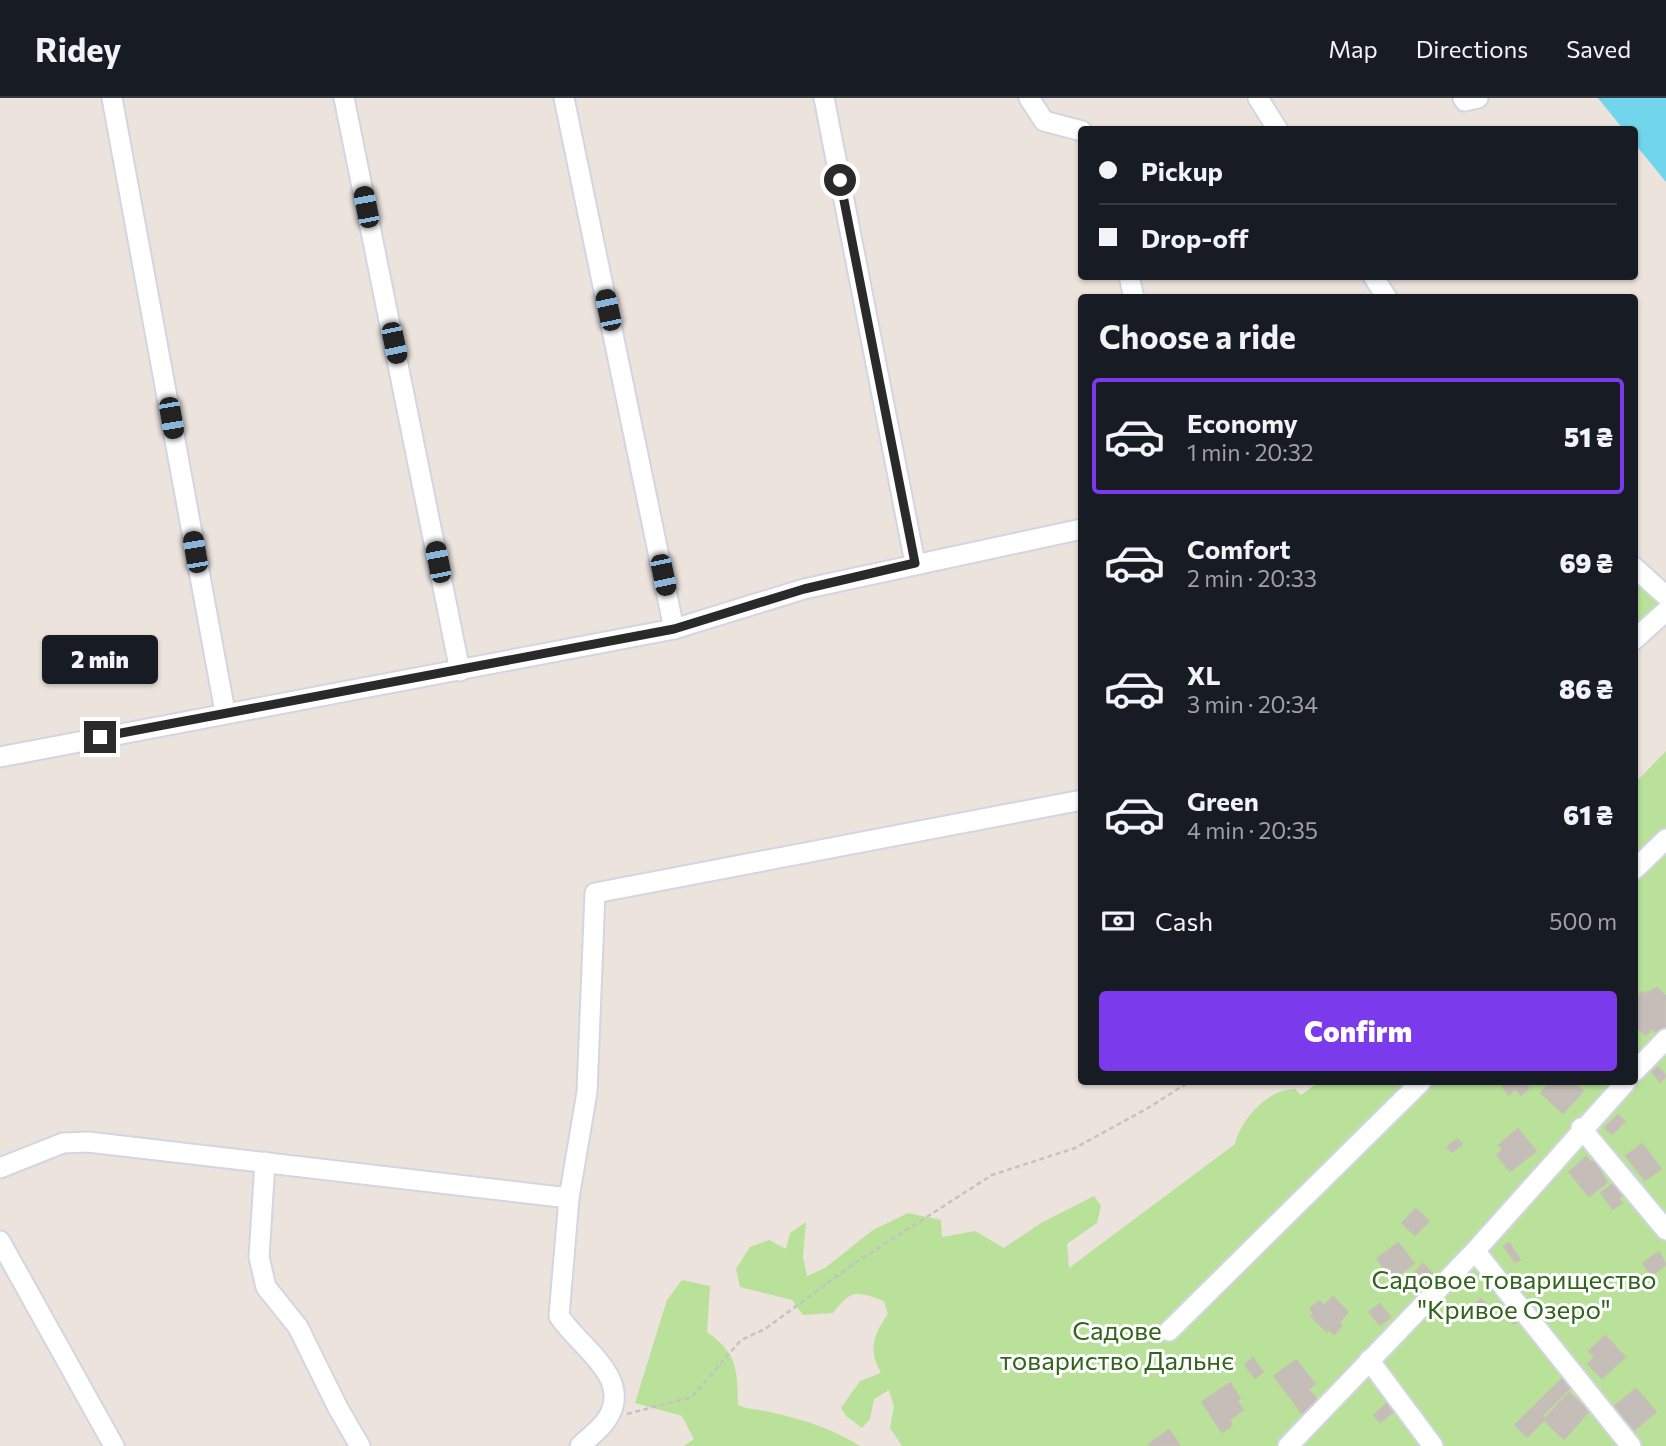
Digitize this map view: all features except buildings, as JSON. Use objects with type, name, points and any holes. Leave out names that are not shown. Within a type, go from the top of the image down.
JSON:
[{"type":"street","points":[[112,98],[225,712]]},
{"type":"street","points":[[344,98],[460,671]]},
{"type":"street","points":[[564,98],[674,629]]},
{"type":"street","points":[[824,98],[915,563]]},
{"type":"street","points":[[1028,98],[1044,121],[1078,130]]},
{"type":"street","points":[[1258,98],[1276,126]]},
{"type":"street","points":[[1463,98],[1465,102],[1478,98]]},
{"type":"street","points":[[0,757],[225,712],[460,671],[674,629],[804,589],[1078,530]]},
{"type":"street","points":[[1638,571],[1666,596]]},
{"type":"street","points":[[1638,636],[1666,611]]},
{"type":"street","points":[[580,1446],[607,1419],[616,1396],[611,1377],[569,1332],[559,1316],[569,1198],[587,1092],[595,893],[1078,801]]},
{"type":"street","points":[[1638,866],[1666,839]]},
{"type":"street","points":[[1638,1068],[1666,1039]]},
{"type":"street","points":[[1169,1331],[1418,1085]]},
{"type":"street","points":[[1288,1446],[1475,1251],[1581,1128],[1623,1085]]},
{"type":"street","points":[[1581,1128],[1666,1230]]},
{"type":"street","points":[[0,1168],[63,1143],[88,1142],[569,1198]]},
{"type":"street","points":[[265,1162],[259,1257],[266,1287],[298,1327],[360,1446]]},
{"type":"street","points":[[0,1241],[114,1446]]},
{"type":"street","points":[[1475,1251],[1631,1446]]},
{"type":"street","points":[[1369,1360],[1433,1446]]},
{"type":"path","points":[[607,1419],[692,1397],[741,1340],[765,1329],[855,1263],[940,1207],[992,1175],[1075,1147],[1148,1108],[1184,1085]]},
{"type":"green space","points":[[1638,584],[1659,604],[1638,626]]},
{"type":"green space","points":[[1666,751],[1666,1446],[902,1446],[890,1428],[894,1406],[889,1390],[874,1399],[870,1419],[862,1428],[846,1416],[841,1408],[860,1381],[881,1373],[874,1357],[874,1343],[888,1314],[884,1301],[855,1294],[845,1299],[833,1313],[803,1315],[792,1300],[740,1287],[736,1269],[750,1247],[769,1240],[786,1249],[790,1233],[806,1222],[803,1257],[807,1276],[825,1268],[873,1230],[908,1213],[941,1220],[942,1237],[975,1231],[1004,1248],[1041,1223],[1094,1196],[1101,1206],[1097,1223],[1067,1244],[1069,1268],[1235,1144],[1243,1125],[1257,1107],[1285,1090],[1295,1089],[1301,1095],[1315,1085],[1638,1085],[1638,780]]},
{"type":"green space","points":[[682,1280],[710,1286],[707,1332],[725,1348],[734,1363],[738,1405],[805,1421],[839,1434],[860,1446],[684,1446],[694,1439],[682,1416],[635,1403],[667,1300]]},
{"type":"water","points":[[1598,98],[1666,98],[1666,182],[1638,148],[1638,126],[1621,126]]},
{"type":"route","points":[[100,737],[674,629],[804,589],[915,563],[840,180]]},
{"type":"park label","name":"Садовое товарищество \"Кривое Озеро\"","points":[[1514,1295]]},
{"type":"park label","name":"Садове товариство Дальнє","points":[[1117,1346]]}]
